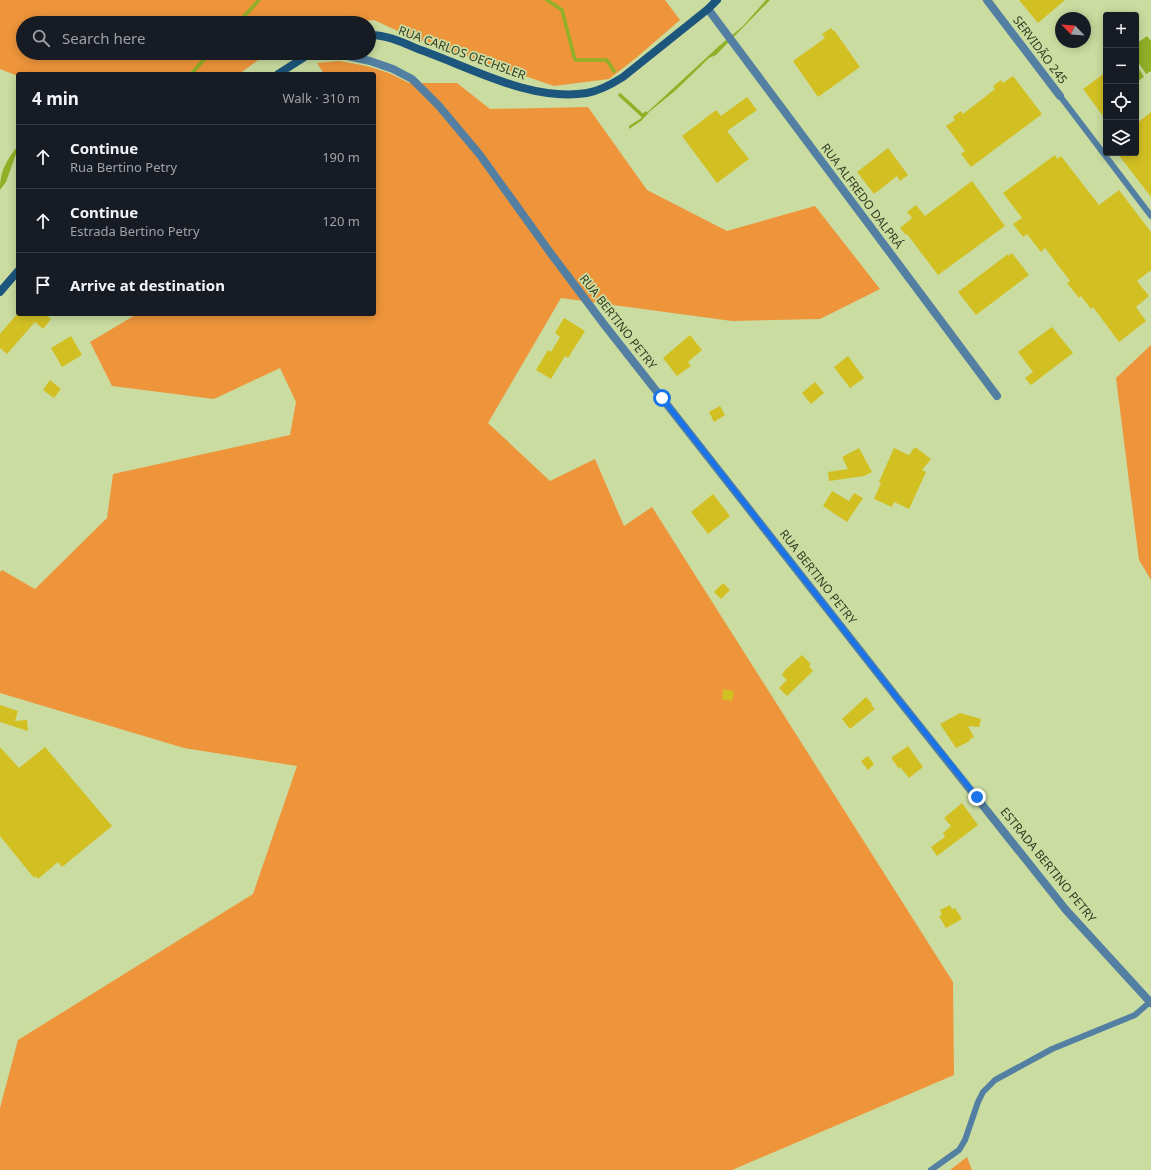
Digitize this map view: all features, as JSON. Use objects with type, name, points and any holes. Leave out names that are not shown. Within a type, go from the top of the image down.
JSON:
[{"type":"main road","name":"RUA CARLOS OECHSLER","points":[[376,35],[438,56],[488,77],[529,89],[574,94],[588,93],[617,81],[708,9],[717,0]]},
{"type":"main road","points":[[281,72],[299,60]]},
{"type":"main road","points":[[0,292],[16,273]]},
{"type":"street","name":"SERVIDÃO 245","points":[[987,0],[1060,96]]},
{"type":"street","name":"RUA ALFREDO DALPRÁ","points":[[708,9],[998,396]]},
{"type":"street","name":"RUA BERTINO PETRY","points":[[366,60],[393,69],[412,79],[439,106],[480,155],[603,323],[856,645]]},
{"type":"street","name":"ESTRADA BERTINO PETRY","points":[[856,645],[1066,910],[1151,1002]]},
{"type":"lane","points":[[1060,96],[1151,216]]},
{"type":"lane","points":[[931,1170],[959,1150],[965,1140],[978,1102],[984,1092],[995,1080],[1052,1049],[1135,1015],[1151,1002]]},
{"type":"shaded area","points":[[0,0],[665,0],[680,20],[609,79],[554,86],[413,38],[376,21],[376,16],[16,16],[16,60],[258,60],[242,72],[16,72],[16,75],[0,69]]},
{"type":"shaded area","points":[[766,0],[770,0],[716,55],[709,58],[676,90],[649,112],[641,121],[629,129],[629,126],[640,119],[719,46],[743,26]]},
{"type":"shaded area","points":[[1147,36],[1151,41],[1151,71],[1146,74],[1139,64],[1139,42]]},
{"type":"shaded area","points":[[339,61],[367,66],[389,73],[409,83],[457,83],[490,109],[588,107],[647,190],[727,231],[815,206],[880,289],[820,319],[732,321],[561,298],[488,423],[550,481],[595,459],[624,526],[652,507],[953,982],[954,1075],[732,1170],[0,1170],[0,1108],[18,1040],[253,894],[297,766],[184,748],[0,693],[0,572],[2,570],[35,589],[107,518],[113,474],[290,435],[296,402],[280,368],[214,399],[112,386],[90,342],[134,316],[376,316],[376,72],[323,72],[317,63]]},
{"type":"shaded area","points":[[1139,69],[1144,77],[1139,80]]},
{"type":"shaded area","points":[[16,148],[16,154],[6,182],[0,190],[1,176],[7,161]]},
{"type":"shaded area","points":[[1151,345],[1151,580],[1139,560],[1116,378]]},
{"type":"shaded area","points":[[967,1157],[972,1170],[950,1170]]},
{"type":"building","points":[[1019,0],[1065,0],[1038,23]]},
{"type":"building","points":[[831,28],[833,31],[834,30],[860,67],[818,97],[793,61],[825,38],[822,34]]},
{"type":"building","points":[[1103,74],[1103,116],[1083,89]]},
{"type":"building","points":[[1013,76],[1042,114],[971,167],[961,154],[965,151],[946,126],[955,120],[953,117],[961,111],[963,114],[995,89],[993,86],[1001,80],[1003,83]]},
{"type":"building","points":[[747,97],[757,110],[727,131],[749,159],[717,183],[682,136],[716,110],[721,116]]},
{"type":"building","points":[[1151,112],[1151,197],[1119,156],[1139,156],[1139,122]]},
{"type":"building","points":[[888,148],[908,175],[900,181],[897,176],[874,194],[857,172]]},
{"type":"building","points":[[1055,155],[1057,159],[1061,156],[1099,205],[1119,190],[1151,232],[1151,270],[1137,281],[1149,296],[1136,307],[1146,321],[1119,342],[1093,307],[1091,309],[1081,296],[1079,298],[1067,283],[1070,281],[1045,248],[1041,252],[1027,234],[1023,237],[1013,224],[1022,218],[1003,193]]},
{"type":"building","points":[[972,181],[1005,226],[938,275],[907,234],[906,235],[900,228],[912,218],[907,212],[916,205],[925,216]]},
{"type":"building","points":[[1012,253],[1029,275],[976,315],[958,292],[1008,254],[1009,256]]},
{"type":"building","points":[[16,315],[47,316],[51,319],[43,329],[35,322],[7,354],[0,348],[0,334]]},
{"type":"building","points":[[564,318],[585,331],[568,358],[565,356],[551,379],[536,370],[548,350],[551,352],[560,337],[555,333]]},
{"type":"building","points":[[1052,327],[1073,353],[1031,385],[1025,378],[1033,372],[1018,352]]},
{"type":"building","points":[[690,335],[702,350],[688,362],[691,366],[677,376],[663,358]]},
{"type":"building","points":[[71,336],[82,355],[62,367],[51,348]]},
{"type":"building","points":[[848,356],[864,378],[850,388],[834,367]]},
{"type":"building","points":[[50,380],[61,389],[54,398],[43,390]]},
{"type":"building","points":[[815,382],[824,393],[811,404],[802,393]]},
{"type":"building","points":[[720,406],[725,415],[714,422],[709,412]]},
{"type":"building","points":[[915,447],[931,459],[922,470],[926,472],[909,509],[894,502],[892,507],[874,499],[881,483],[879,482],[894,448],[909,455]]},
{"type":"building","points":[[859,448],[872,472],[864,476],[829,481],[828,472],[848,469],[842,457]]},
{"type":"building","points":[[832,491],[849,501],[854,493],[863,498],[847,522],[823,506]]},
{"type":"building","points":[[713,494],[730,516],[708,534],[691,512]]},
{"type":"building","points":[[723,583],[730,590],[721,599],[714,592]]},
{"type":"building","points":[[802,655],[811,664],[809,666],[813,671],[787,696],[779,688],[787,680],[782,675],[785,670]]},
{"type":"building","points":[[723,689],[734,691],[732,701],[722,699]]},
{"type":"building","points":[[866,697],[875,709],[850,729],[842,719]]},
{"type":"building","points":[[0,705],[18,711],[15,721],[27,720],[28,731],[0,722]]},
{"type":"building","points":[[960,713],[981,719],[979,727],[968,726],[974,737],[969,740],[970,741],[956,748],[940,724]]},
{"type":"building","points":[[908,746],[923,767],[909,778],[900,767],[899,769],[892,759],[892,757]]},
{"type":"building","points":[[0,747],[19,768],[45,747],[112,826],[62,867],[58,862],[38,879],[36,876],[34,878],[0,836]]},
{"type":"building","points":[[868,756],[874,764],[868,770],[861,761]]},
{"type":"building","points":[[962,803],[978,825],[937,856],[931,847],[945,837],[943,833],[951,826],[944,818]]},
{"type":"building","points":[[950,905],[952,909],[955,908],[962,919],[946,928],[939,916],[942,915],[940,910]]},
{"type":"waterway","points":[[244,16],[259,0]]},
{"type":"waterway","points":[[547,0],[562,10],[575,60],[607,60],[614,71]]},
{"type":"waterway","points":[[193,72],[204,60]]},
{"type":"waterway","points":[[620,95],[643,116],[646,113]]},
{"type":"route","points":[[662,398],[898,699],[977,797]]}]
